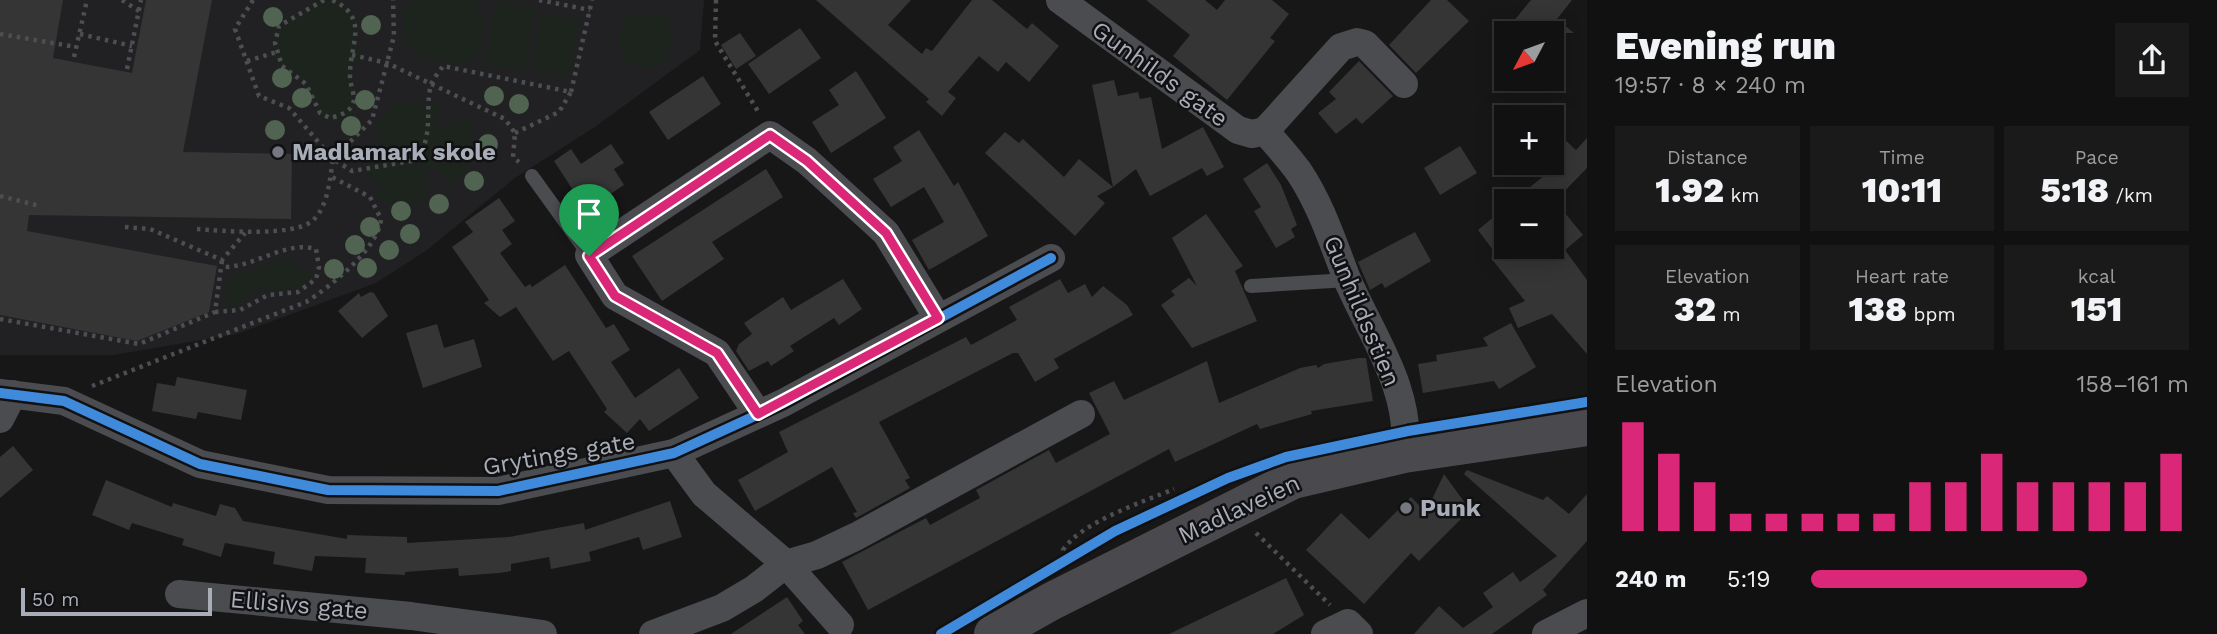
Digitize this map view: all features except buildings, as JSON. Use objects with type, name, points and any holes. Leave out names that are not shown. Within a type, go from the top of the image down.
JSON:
[{"type":"main road","name":"Madlaveien","points":[[993,634],[1052,601],[1293,480],[1404,454],[1587,427]]},
{"type":"street","name":"Gunhilds gate","points":[[1060,0],[1238,130],[1252,134],[1265,131]]},
{"type":"street","points":[[1265,131],[1341,47],[1349,43],[1365,44],[1404,84]]},
{"type":"street","name":"Gunhildsstien","points":[[1265,131],[1299,173],[1330,232],[1393,379],[1408,431],[1404,454]]},
{"type":"street","points":[[758,414],[717,353],[615,296],[589,256],[770,135],[807,161],[886,233],[938,318]]},
{"type":"street","name":"Grytings gate","points":[[0,419],[7,393],[71,405],[200,464],[328,489],[498,491],[674,453],[758,414],[996,290],[1051,258]]},
{"type":"street","points":[[653,634],[722,608],[754,589],[786,564],[817,555],[857,536],[1081,414]]},
{"type":"street","points":[[674,453],[704,494],[786,564],[840,625]]},
{"type":"street","name":"Ellisivs gate","points":[[180,594],[411,616],[544,634]]},
{"type":"street","points":[[1546,634],[1587,613]]},
{"type":"lane","points":[[532,176],[589,256]]},
{"type":"lane","points":[[1251,286],[1348,279]]},
{"type":"path","points":[[74,57],[87,0]]},
{"type":"path","points":[[122,0],[139,11]]},
{"type":"path","points":[[127,69],[141,0]]},
{"type":"path","points":[[253,0],[235,29],[259,96],[289,108],[333,159],[352,171],[411,161],[418,156],[426,139],[431,84],[443,66],[571,92]]},
{"type":"path","points":[[324,0],[279,26],[275,35],[282,66],[300,76],[312,93],[320,113],[330,118],[349,109],[353,104],[350,75],[356,28],[354,17],[332,0]]},
{"type":"path","points":[[197,229],[245,232],[299,227],[311,222],[319,213],[333,159],[372,120],[394,36],[393,0]]},
{"type":"path","points":[[539,0],[590,10]]},
{"type":"path","points":[[515,134],[559,111],[571,92],[592,0]]},
{"type":"path","points":[[716,0],[715,41],[750,93],[770,135]]},
{"type":"path","points":[[0,34],[76,47]]},
{"type":"path","points":[[79,34],[132,47]]},
{"type":"path","points":[[247,61],[278,52]]},
{"type":"path","points":[[352,55],[387,63],[505,119],[515,134],[513,157],[532,176]]},
{"type":"path","points":[[71,405],[75,396],[88,388],[306,302],[328,287],[376,238],[381,219],[370,197],[330,176]]},
{"type":"path","points":[[0,196],[40,206]]},
{"type":"path","points":[[125,227],[150,229],[222,260]]},
{"type":"path","points":[[215,312],[222,260],[245,232]]},
{"type":"path","points":[[0,319],[139,344],[215,312],[240,310],[268,295],[298,292],[316,279],[318,267],[316,249],[302,245],[240,268],[222,267]]},
{"type":"path","points":[[1066,559],[1063,550],[1069,540],[1117,513],[1174,489]]},
{"type":"path","points":[[1247,524],[1344,630]]},
{"type":"shaded area","name":"Madlamark skole","points":[[0,0],[704,0],[700,50],[595,127],[515,178],[427,250],[376,283],[237,334],[114,355],[0,355]]},
{"type":"shaded area","points":[[313,0],[335,1],[349,5],[355,11],[357,43],[362,51],[358,64],[352,69],[358,105],[350,117],[331,124],[319,116],[304,82],[282,70],[269,45],[273,44],[278,25],[309,7]]},
{"type":"shaded area","points":[[416,0],[473,0],[486,17],[478,56],[460,66],[416,56],[406,34],[402,16],[405,8]]},
{"type":"shaded area","points":[[497,0],[536,7],[523,73],[484,65]]},
{"type":"shaded area","points":[[541,13],[580,21],[569,78],[530,70]]},
{"type":"shaded area","points":[[667,14],[672,43],[666,62],[645,67],[624,61],[620,37],[629,15]]},
{"type":"shaded area","points":[[403,102],[440,105],[436,121],[442,128],[469,117],[473,155],[467,170],[450,185],[434,168],[429,168],[425,173],[425,201],[385,205],[375,193],[379,191],[380,185],[368,176],[366,163],[376,154],[379,133],[374,127],[394,105]]},
{"type":"shaded area","points":[[290,256],[294,266],[311,271],[309,281],[284,291],[257,290],[237,307],[230,306],[225,300],[225,281],[231,273],[245,272]]},
{"type":"cycle path","points":[[0,393],[64,401],[200,464],[328,490],[498,491],[674,453],[783,403],[1051,258]]},
{"type":"cycle path","points":[[941,634],[1115,531],[1228,478],[1286,457],[1408,431],[1587,402]]},
{"type":"place","name":"Madlamark skole","points":[[278,152]]},
{"type":"place","name":"Punk","points":[[1406,508]]},
{"type":"route","points":[[770,135],[807,161],[886,233],[914,274],[938,318],[896,343],[758,414],[717,353],[628,306],[615,296],[589,256],[645,216],[770,135]]}]
